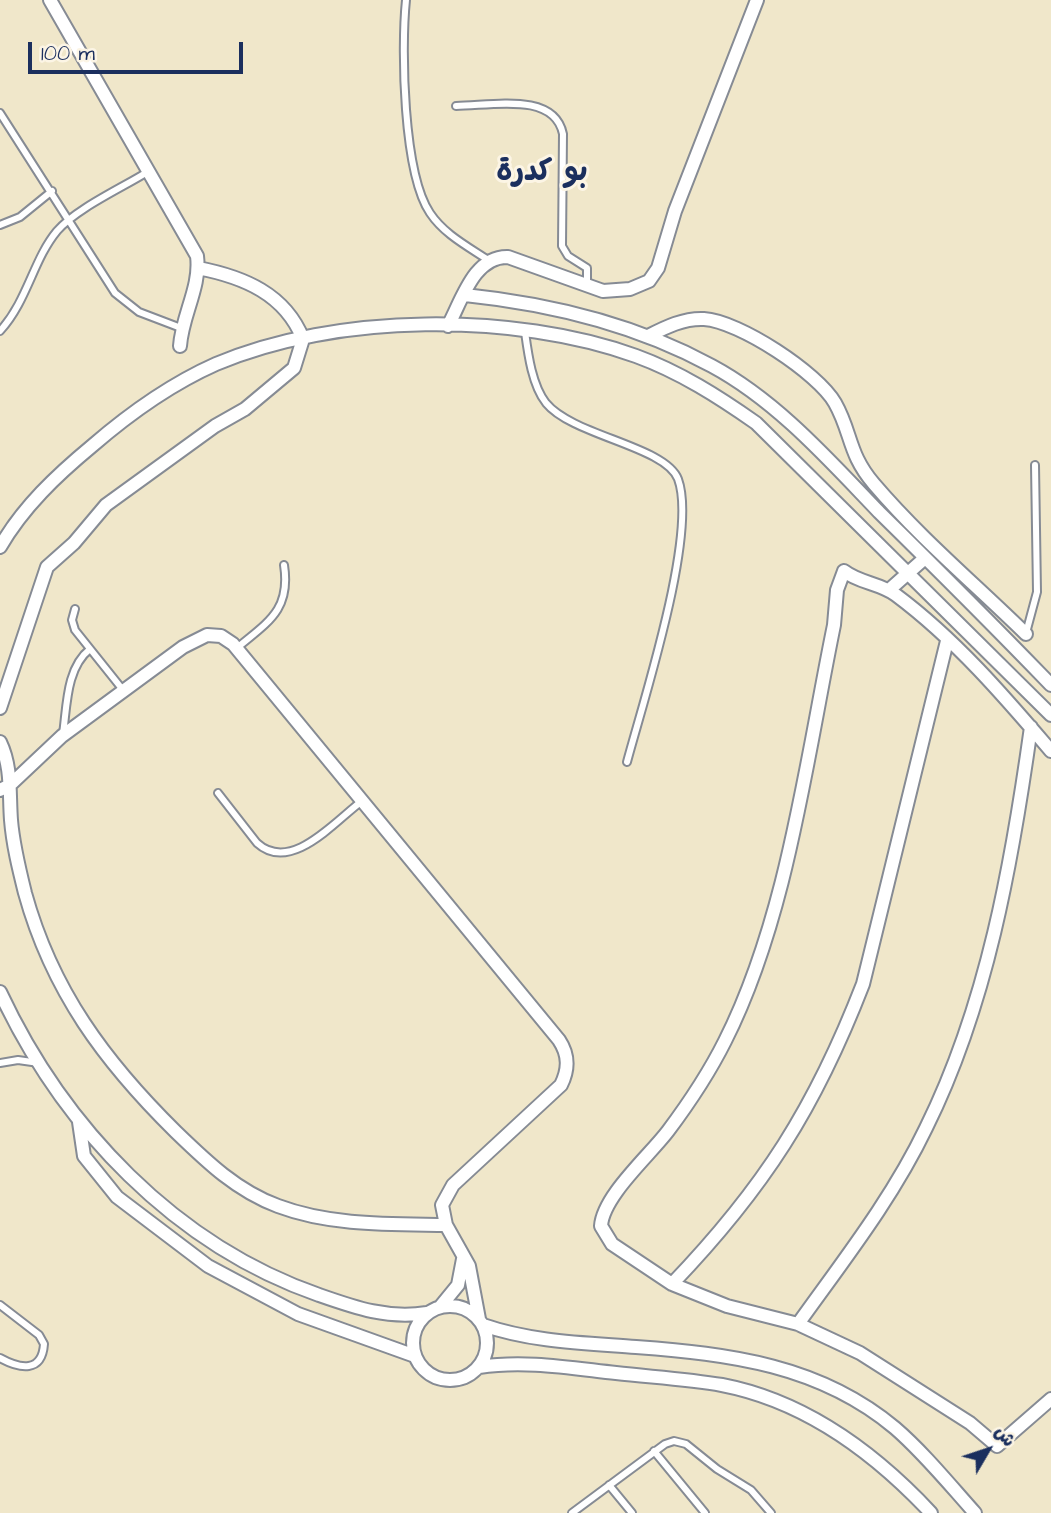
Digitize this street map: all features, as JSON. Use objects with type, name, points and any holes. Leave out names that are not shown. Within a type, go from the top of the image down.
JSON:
[{"type":"street","points":[[50,0],[192,246],[198,268],[181,328],[180,346]]},
{"type":"street","points":[[448,326],[479,269],[488,260],[508,257],[603,291],[630,289],[649,281],[658,268],[675,211],[757,0]]},
{"type":"street","points":[[0,708],[47,567],[74,543],[106,505],[215,426],[246,409],[294,368],[303,339],[295,318],[275,298],[238,279],[198,268]]},
{"type":"street","points":[[465,295],[575,313],[648,336],[715,367],[780,416],[1051,685]]},
{"type":"street","points":[[648,336],[690,320],[714,320],[736,328],[812,376],[836,404],[851,450],[874,484],[1026,634]]},
{"type":"street","points":[[0,547],[19,519],[54,480],[101,438],[149,402],[215,365],[254,351],[303,339],[371,329],[448,326],[525,332],[637,356],[661,366],[732,406],[779,443],[906,574],[1051,715]]},
{"type":"street","points":[[890,590],[925,558]]},
{"type":"street","points":[[1051,751],[991,682],[890,590],[844,571],[837,590],[834,625],[784,864],[750,988],[724,1044],[696,1091],[602,1215],[605,1236],[612,1244],[672,1284],[718,1303],[797,1324],[860,1353],[970,1423],[997,1446],[1051,1399]]},
{"type":"street","points":[[5,788],[62,736],[123,690],[201,637],[221,636],[237,648],[559,1040],[568,1062],[565,1078],[556,1092],[453,1185],[442,1205],[446,1226],[469,1266],[488,1347],[479,1367]]},
{"type":"street","points":[[672,1284],[738,1214],[768,1173],[820,1085],[844,1033],[863,984],[947,641]]},
{"type":"street","points":[[797,1324],[900,1177],[944,1088],[966,1028],[1006,879],[1031,727]]},
{"type":"street","points":[[0,742],[7,760],[5,788],[19,869],[43,944],[64,991],[87,1030],[139,1096],[222,1175],[276,1206],[349,1221],[446,1226]]},
{"type":"street","points":[[0,992],[39,1063],[79,1122],[144,1190],[180,1220],[260,1269],[302,1289],[371,1312],[406,1316],[427,1313],[440,1307],[460,1307],[481,1322],[545,1340],[731,1356],[805,1376],[852,1399],[895,1428],[975,1513]]},
{"type":"street","points":[[79,1122],[84,1156],[117,1198],[208,1266],[298,1314],[415,1356]]},
{"type":"street","points":[[440,1307],[458,1284],[463,1268],[463,1252]]},
{"type":"street","points":[[427,1313],[416,1328],[415,1356],[425,1371],[441,1379],[459,1380],[479,1367],[541,1365],[701,1382],[770,1399],[815,1419],[858,1446],[904,1483],[931,1513]]},
{"type":"lane","points":[[406,0],[404,55],[412,161],[418,188],[439,224],[488,260]]},
{"type":"lane","points":[[456,106],[539,106],[558,119],[563,134],[562,246],[568,256],[587,268],[587,285]]},
{"type":"lane","points":[[0,113],[52,191],[103,277],[122,300],[148,316],[181,328]]},
{"type":"lane","points":[[0,331],[23,299],[51,240],[69,220],[149,171]]},
{"type":"lane","points":[[0,225],[20,216],[52,191]]},
{"type":"lane","points":[[525,332],[539,391],[554,411],[609,439],[661,459],[673,470],[679,485],[676,569],[627,762]]},
{"type":"lane","points":[[1026,634],[1037,592],[1035,465]]},
{"type":"lane","points":[[237,648],[279,609],[287,585],[284,565]]},
{"type":"lane","points":[[75,609],[72,624],[123,690]]},
{"type":"lane","points":[[62,736],[73,672],[79,659],[90,649]]},
{"type":"lane","points":[[219,793],[257,843],[265,849],[281,853],[292,853],[304,846],[362,801]]},
{"type":"lane","points":[[0,1063],[18,1060],[39,1063]]},
{"type":"lane","points":[[0,1305],[39,1335],[44,1344],[39,1362],[31,1367],[21,1368],[0,1358]]},
{"type":"lane","points":[[577,1512],[609,1485],[669,1442],[686,1444],[709,1464],[751,1490],[771,1513]]},
{"type":"lane","points":[[654,1451],[705,1513]]},
{"type":"lane","points":[[609,1485],[632,1513]]},
{"type":"district","name":"بو كدرة","points":[[542,174]]}]
